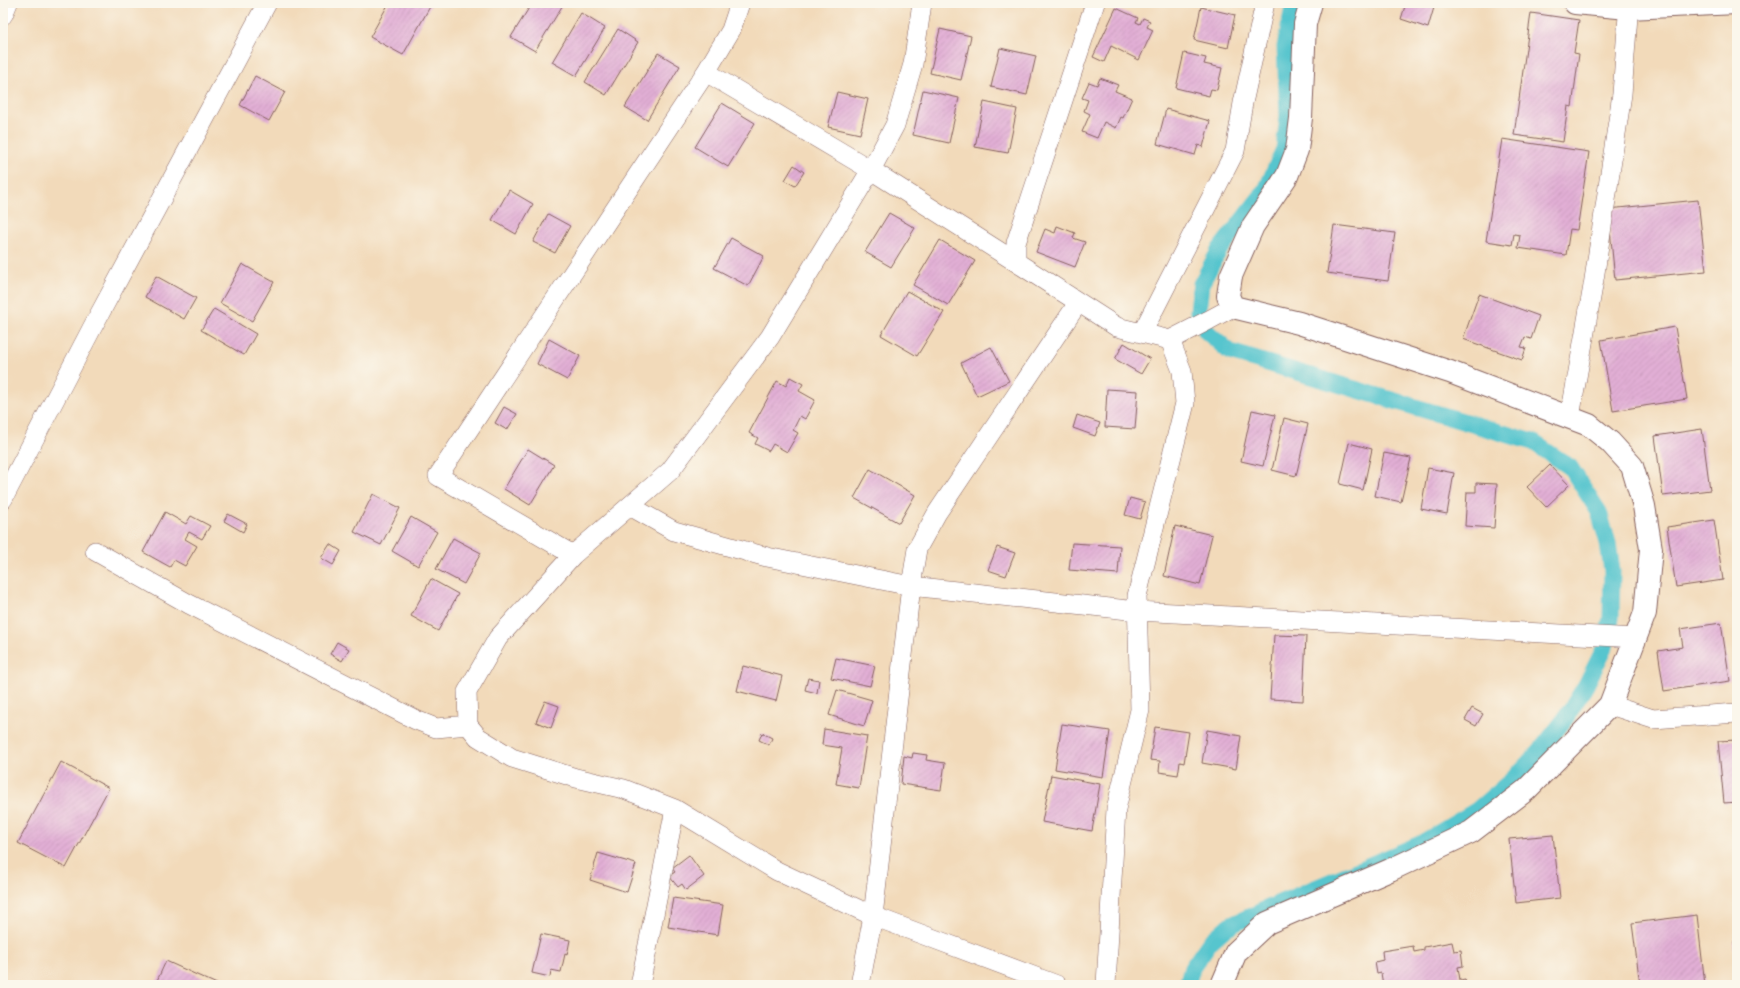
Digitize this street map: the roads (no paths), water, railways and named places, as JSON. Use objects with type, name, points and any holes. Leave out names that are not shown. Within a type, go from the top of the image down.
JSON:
[{"type":"street","points":[[3,15],[8,3]]},
{"type":"street","points":[[3,499],[92,328],[267,3]]},
{"type":"street","points":[[572,555],[438,476],[706,72],[731,30],[740,3]]},
{"type":"street","points":[[922,3],[913,64],[895,125],[871,170],[770,337],[670,471],[572,555],[498,638],[467,692],[468,725],[478,737],[512,758],[576,778],[624,789],[675,809],[777,871],[872,916],[1057,985]]},
{"type":"street","points":[[1016,262],[1016,243],[1095,3]]},
{"type":"street","points":[[1142,333],[1215,193],[1234,151],[1265,3]]},
{"type":"street","points":[[1233,307],[1228,296],[1231,276],[1253,226],[1287,176],[1297,150],[1301,118],[1305,24],[1311,3]]},
{"type":"street","points":[[1575,3],[1629,5],[1737,4]]},
{"type":"street","points":[[1570,418],[1593,286],[1622,94],[1629,5]]},
{"type":"street","points":[[706,72],[871,170],[1117,327],[1170,340],[1233,307],[1299,324],[1450,372],[1589,425],[1610,442],[1632,466],[1644,506],[1651,549],[1645,613],[1610,705],[1526,790],[1471,832],[1390,870],[1267,923],[1236,952],[1222,985]]},
{"type":"street","points":[[860,985],[872,916],[910,586],[917,549],[938,513],[1078,303]]},
{"type":"street","points":[[1106,985],[1116,809],[1140,710],[1137,596],[1185,403],[1182,371],[1170,340]]},
{"type":"street","points":[[630,506],[674,531],[768,557],[910,586],[1138,611],[1636,638]]},
{"type":"street","points":[[95,551],[189,604],[416,720],[436,728],[468,725]]},
{"type":"street","points":[[1610,705],[1653,719],[1737,713]]},
{"type":"street","points":[[640,985],[675,809]]},
{"type":"waterway","points":[[1187,985],[1192,968],[1210,942],[1227,927],[1284,901],[1420,844],[1477,810],[1513,779],[1539,752],[1565,719],[1586,685],[1605,647],[1611,618],[1612,571],[1608,543],[1599,512],[1570,467],[1533,442],[1230,352],[1206,331],[1198,311],[1201,284],[1220,249],[1266,190],[1284,149],[1288,116],[1285,47],[1294,3]]}]
